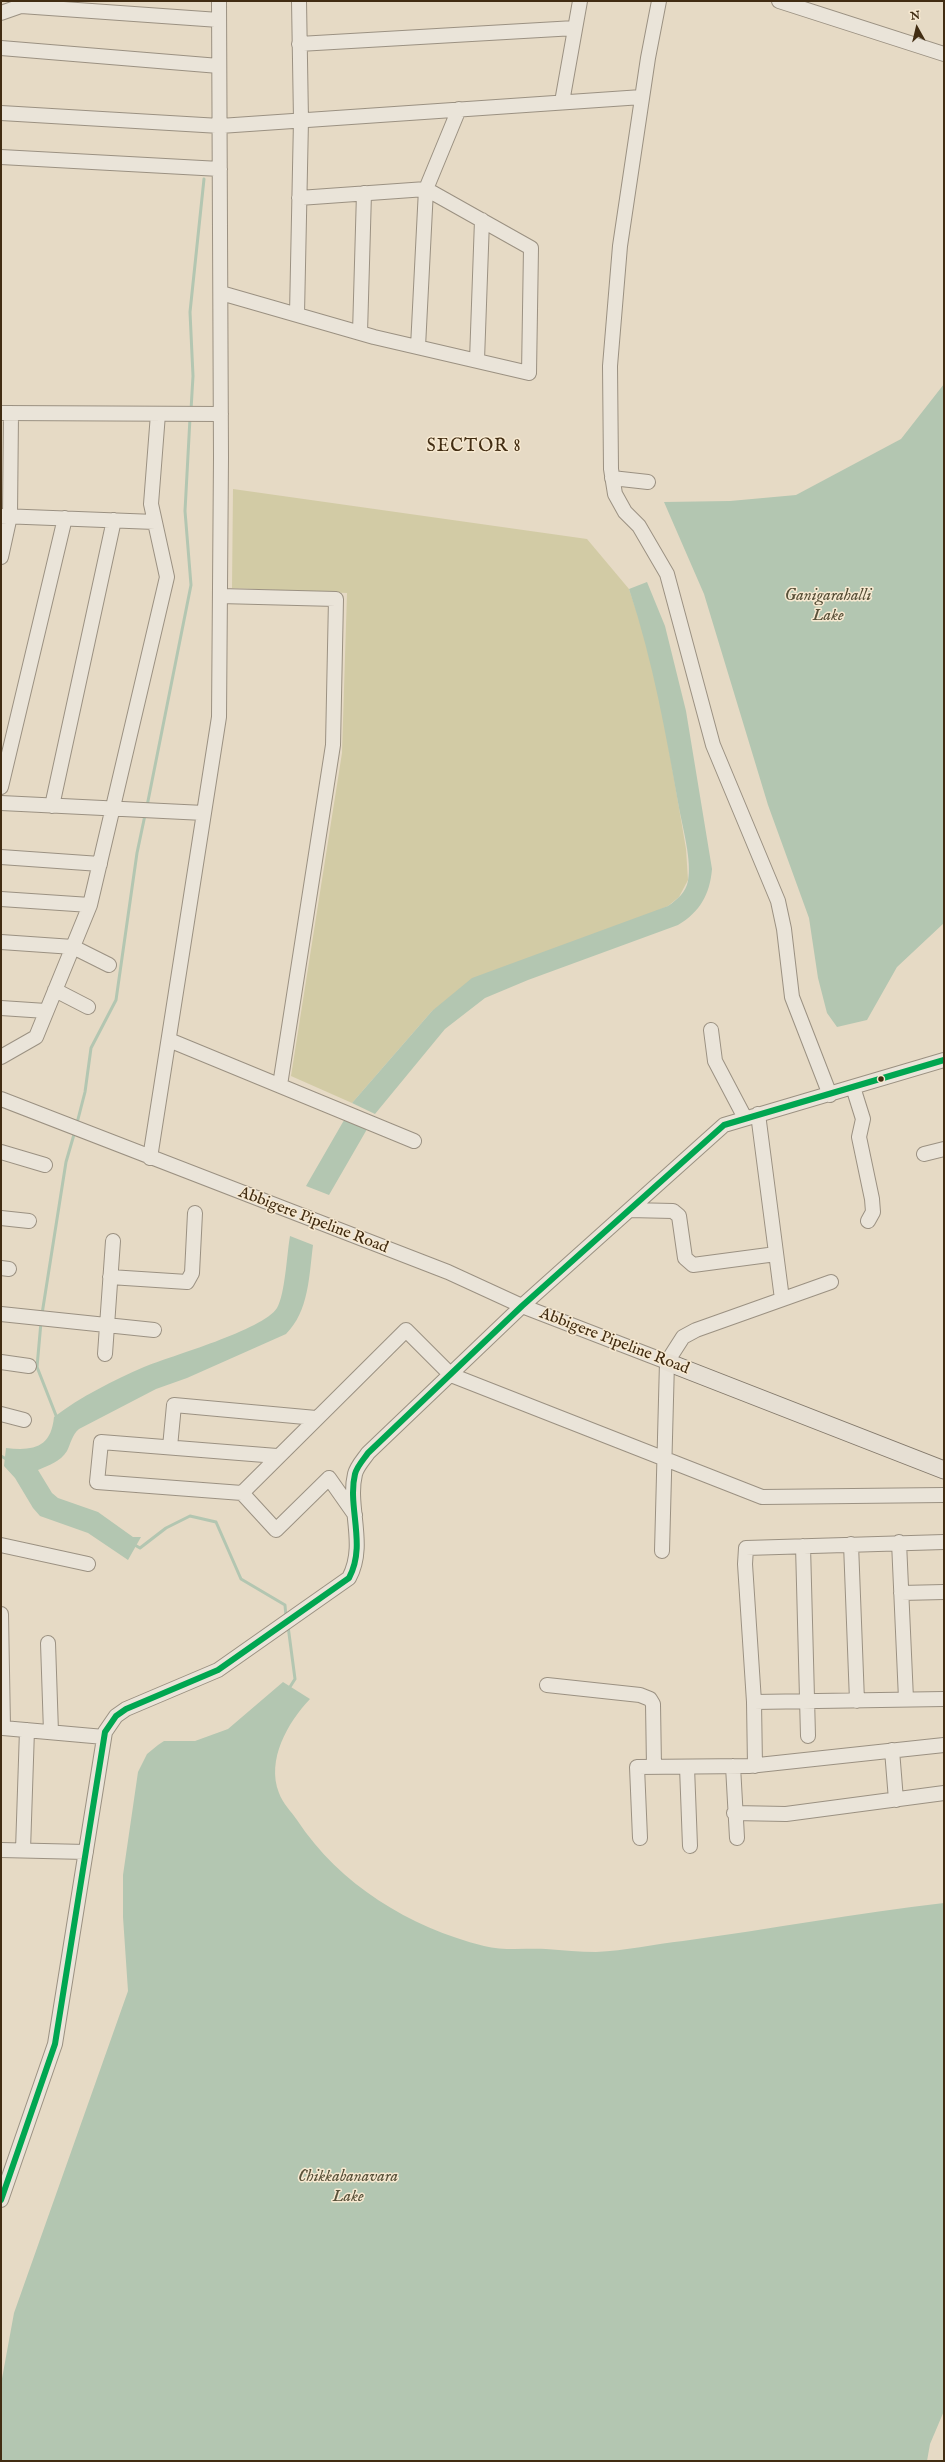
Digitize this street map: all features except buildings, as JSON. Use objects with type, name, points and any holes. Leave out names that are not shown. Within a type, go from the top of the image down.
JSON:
[{"type":"main road","name":"Abbigere Pipeline Road","points":[[667,1362],[944,1470]]},
{"type":"street","points":[[150,1158],[219,717],[221,414],[219,1]]},
{"type":"street","points":[[297,314],[301,120],[298,1]]},
{"type":"street","points":[[562,102],[580,1]]},
{"type":"street","points":[[659,1],[642,97],[620,246],[610,366],[609,433],[612,478],[615,494],[625,512],[639,526],[667,574],[713,745],[778,901],[784,929],[792,997],[830,1094]]},
{"type":"street","points":[[779,1],[944,54]]},
{"type":"street","points":[[1,13],[22,4],[69,5],[118,7],[219,20]]},
{"type":"street","points":[[299,44],[576,28]]},
{"type":"street","points":[[1,48],[219,66]]},
{"type":"street","points":[[1,113],[220,126],[642,97]]},
{"type":"street","points":[[418,347],[426,189],[459,109]]},
{"type":"street","points":[[1,157],[220,169]]},
{"type":"street","points":[[220,293],[360,333],[528,372],[531,248],[426,189],[299,198]]},
{"type":"street","points":[[360,333],[364,193]]},
{"type":"street","points":[[477,360],[482,220]]},
{"type":"street","points":[[1,556],[6,516],[6,413],[221,414]]},
{"type":"street","points":[[1,1057],[36,1037],[90,905],[167,577],[151,504],[158,414]]},
{"type":"street","points":[[612,478],[648,482]]},
{"type":"street","points":[[6,516],[155,522]]},
{"type":"street","points":[[1,788],[65,518]]},
{"type":"street","points":[[52,806],[114,520]]},
{"type":"street","points":[[220,596],[336,599],[333,745],[280,1085]]},
{"type":"street","points":[[1,803],[204,813]]},
{"type":"street","points":[[1,857],[100,864]]},
{"type":"street","points":[[1,899],[90,905]]},
{"type":"street","points":[[1,942],[73,947],[109,965]]},
{"type":"street","points":[[55,990],[88,1007]]},
{"type":"street","points":[[1,1008],[46,1011]]},
{"type":"street","points":[[711,1030],[715,1061],[752,1116],[776,1254],[782,1299]]},
{"type":"street","points":[[169,1040],[414,1141]]},
{"type":"street","points":[[1,2200],[55,2044],[104,1737],[105,1732],[116,1716],[126,1709],[218,1670],[344,1582],[353,1571],[357,1550],[355,1473],[368,1453],[452,1375],[522,1306],[724,1125],[944,1060]]},
{"type":"street","points":[[853,1086],[863,1119],[859,1136],[872,1199],[873,1212],[868,1221]]},
{"type":"street","name":"Abbigere Pipeline Road","points":[[1,1099],[150,1158],[448,1272],[522,1306],[667,1362]]},
{"type":"street","points":[[924,1154],[944,1149]]},
{"type":"street","points":[[1,1152],[45,1165]]},
{"type":"street","points":[[629,1210],[673,1211],[679,1216],[685,1258],[693,1265],[776,1254]]},
{"type":"street","points":[[110,1277],[187,1282],[192,1273],[195,1213]]},
{"type":"street","points":[[1,1218],[29,1221]]},
{"type":"street","points":[[106,1354],[106,1323],[113,1241]]},
{"type":"street","points":[[662,1551],[667,1362],[684,1337],[782,1299],[831,1282]]},
{"type":"street","points":[[1,1314],[106,1323],[154,1330]]},
{"type":"street","points":[[242,1493],[277,1456],[406,1330],[452,1375],[762,1497],[944,1494]]},
{"type":"street","points":[[1,1362],[29,1366]]},
{"type":"street","points":[[170,1447],[174,1405],[316,1418]]},
{"type":"street","points":[[1,1414],[24,1420]]},
{"type":"street","points":[[277,1456],[101,1442],[97,1482],[242,1493],[276,1530],[329,1478],[356,1515]]},
{"type":"street","points":[[899,1542],[906,1699]]},
{"type":"street","points":[[756,1766],[754,1702],[745,1564],[746,1548],[899,1542],[944,1542]]},
{"type":"street","points":[[851,1544],[857,1701]]},
{"type":"street","points":[[1,1546],[88,1564]]},
{"type":"street","points":[[804,1546],[806,1700],[808,1736]]},
{"type":"street","points":[[901,1593],[944,1592]]},
{"type":"street","points":[[1,1614],[2,1728],[104,1737]]},
{"type":"street","points":[[48,1643],[51,1732]]},
{"type":"street","points":[[547,1685],[640,1695],[650,1699],[654,1704],[654,1767]]},
{"type":"street","points":[[754,1702],[944,1699]]},
{"type":"street","points":[[23,1850],[27,1730]]},
{"type":"street","points":[[640,1838],[637,1767],[756,1766],[944,1744]]},
{"type":"street","points":[[892,1750],[896,1800]]},
{"type":"street","points":[[733,1766],[734,1814],[737,1838]]},
{"type":"street","points":[[687,1767],[690,1846]]},
{"type":"street","points":[[734,1814],[786,1814],[944,1793]]},
{"type":"street","points":[[1,1850],[86,1852]]},
{"type":"shaded area","points":[[233,489],[587,539],[629,589],[646,639],[662,708],[686,849],[688,880],[679,897],[668,906],[432,1011],[352,1103],[291,1076],[342,753],[347,593],[232,588]]},
{"type":"water","name":"Ganigarahalli Lake","points":[[944,384],[944,923],[897,967],[867,1020],[837,1027],[827,1013],[818,978],[809,918],[768,805],[704,594],[664,502],[730,501],[796,495],[901,439]]},
{"type":"water","points":[[647,582],[665,626],[686,711],[712,869],[709,886],[702,902],[686,920],[678,925],[528,980],[485,998],[445,1029],[375,1114],[352,1103],[432,1011],[472,978],[668,906],[678,898],[685,889],[688,881],[689,864],[685,835],[652,670],[638,616],[629,589]]},
{"type":"water","points":[[347,1115],[370,1124],[329,1195],[306,1186]]},
{"type":"water","points":[[290,1236],[313,1245],[309,1281],[304,1304],[294,1325],[286,1334],[187,1378],[156,1389],[79,1429],[73,1436],[67,1451],[61,1458],[38,1470],[52,1493],[58,1498],[98,1512],[133,1537],[141,1537],[128,1560],[88,1533],[40,1516],[33,1508],[15,1478],[4,1466],[6,1448],[24,1449],[39,1445],[45,1441],[49,1435],[54,1417],[109,1383],[144,1367],[215,1342],[254,1325],[268,1316],[277,1308],[280,1302]]},
{"type":"water","name":"Chikkabanavara Lake","points":[[283,1682],[310,1699],[287,1730],[277,1755],[275,1768],[276,1780],[279,1793],[285,1804],[314,1843],[355,1883],[378,1900],[403,1915],[456,1938],[491,1948],[546,1949],[590,1952],[607,1951],[629,1949],[879,1911],[944,1903],[944,2411],[930,2444],[927,2461],[1,2461],[1,2384],[14,2313],[128,1991],[123,1917],[123,1875],[138,1772],[147,1754],[164,1741],[195,1741],[228,1729]]},
{"type":"waterway","points":[[191,410],[193,376],[190,312],[204,179]]},
{"type":"waterway","points":[[147,806],[191,585],[185,511],[190,418]]},
{"type":"waterway","points":[[77,1123],[85,1092],[91,1048],[116,1000],[137,853],[145,815]]},
{"type":"waterway","points":[[42,1314],[66,1162],[75,1131]]},
{"type":"waterway","points":[[41,1322],[37,1367],[57,1418]]},
{"type":"waterway","points":[[1,1456],[8,1460]]},
{"type":"waterway","points":[[133,1544],[140,1548],[166,1528],[190,1516],[216,1522],[241,1579],[285,1605],[286,1617]]},
{"type":"waterway","points":[[288,1626],[295,1679],[288,1690]]},
{"type":"transit line","points":[[1,2200],[55,2044],[105,1732],[116,1716],[126,1709],[218,1670],[349,1578],[354,1565],[357,1539],[353,1487],[356,1471],[368,1453],[522,1306],[724,1125],[944,1060]]},
{"type":"district","name":"SECTOR 8","points":[[474,447]]}]
